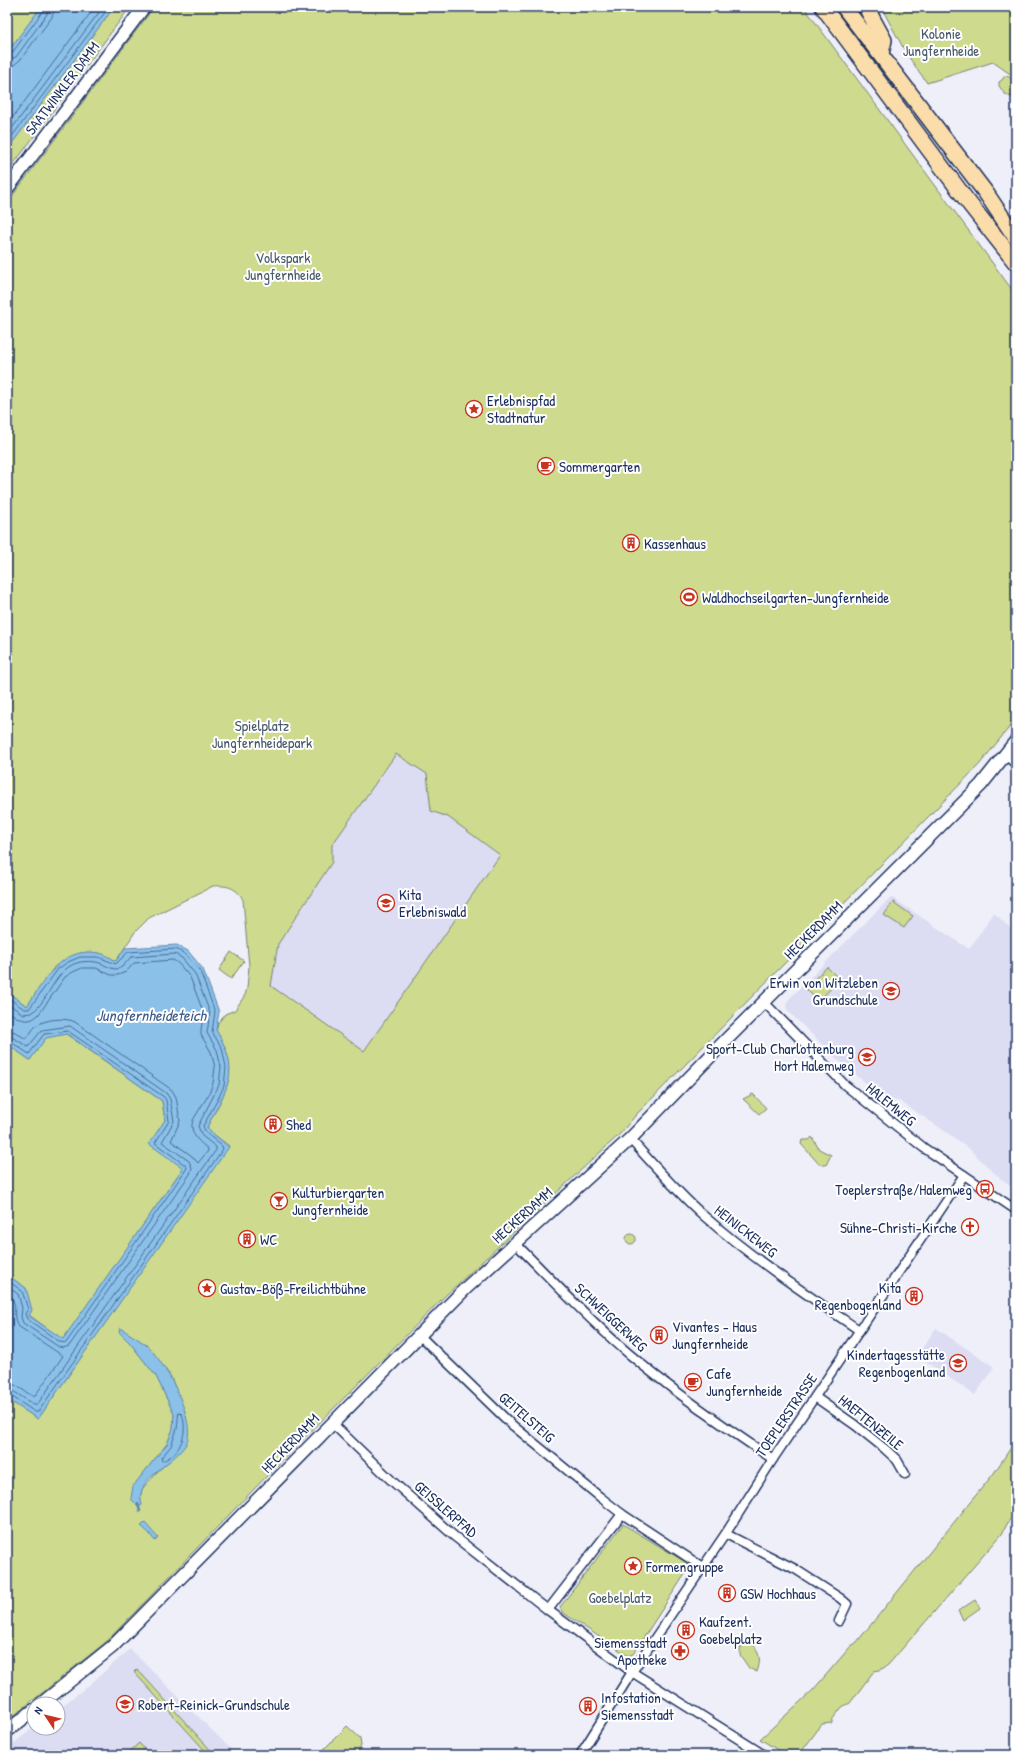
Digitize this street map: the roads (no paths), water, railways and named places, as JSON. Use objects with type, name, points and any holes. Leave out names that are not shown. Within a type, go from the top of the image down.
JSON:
[{"type":"highway","points":[[818,7],[839,31]]},
{"type":"highway","points":[[823,7],[839,31],[1016,263]]},
{"type":"highway","points":[[844,7],[986,193],[1016,238]]},
{"type":"highway","points":[[866,7],[884,40],[881,54]]},
{"type":"highway","points":[[998,240],[1016,274]]},
{"type":"street","name":"SAATWINKLER DAMM","points":[[7,189],[144,7]]},
{"type":"street","name":"HECKERDAMM","points":[[52,1696],[112,1647],[466,1288],[630,1139],[764,1002],[981,785],[1016,741]]},
{"type":"street","points":[[1005,755],[1016,764]]},
{"type":"street","name":"HALEMWEG","points":[[764,1002],[845,1085],[918,1144],[1016,1210]]},
{"type":"street","name":"HEINICKEWEG","points":[[630,1139],[667,1180],[704,1216],[783,1278],[859,1330]]},
{"type":"street","name":"TOEPLERSTRASSE","points":[[580,1755],[632,1672],[704,1568],[773,1459],[964,1175]]},
{"type":"street","name":"SCHWEIGGERWEG","points":[[515,1243],[592,1321],[629,1354],[676,1392],[773,1459]]},
{"type":"street","name":"GEITELSTEIG","points":[[419,1335],[511,1424],[622,1514]]},
{"type":"street","name":"HAEFTENZEILE","points":[[815,1397],[857,1426],[885,1449],[897,1460],[905,1474]]},
{"type":"street","name":"GEISSLERPFAD","points":[[332,1423],[391,1480],[454,1536],[548,1610]]},
{"type":"street","points":[[704,1568],[622,1514],[613,1523],[548,1610],[632,1672],[764,1755]]},
{"type":"street","points":[[726,1534],[795,1569],[840,1598],[847,1604],[840,1621]]},
{"type":"street","points":[[7,1731],[26,1716]]},
{"type":"water","points":[[41,7],[114,7],[7,150],[7,53]]},
{"type":"water","name":"Jungfernheideteich","points":[[177,945],[188,951],[203,969],[219,1012],[216,1030],[224,1045],[228,1058],[230,1069],[229,1080],[207,1127],[229,1147],[38,1419],[7,1399],[7,1275],[26,1288],[32,1310],[29,1316],[63,1339],[183,1168],[149,1144],[165,1120],[162,1101],[67,1034],[46,1038],[30,1060],[7,1044],[7,992],[27,1006],[40,986],[56,967],[64,960],[74,955],[86,952],[99,953],[116,961],[125,948]]},
{"type":"water","points":[[120,1328],[145,1344],[161,1363],[177,1391],[187,1421],[188,1434],[186,1444],[180,1452],[149,1479],[143,1487],[141,1495],[142,1505],[139,1507],[131,1499],[133,1486],[167,1444],[173,1429],[174,1414],[156,1376],[130,1343],[119,1332]]},
{"type":"water","points":[[145,1523],[158,1538],[155,1541],[141,1526]]},
{"type":"waterway","points":[[138,1504],[140,1511]]},
{"type":"place","name":"Erlebnispfad Stadtnatur","points":[[474,409]]},
{"type":"place","name":"Sommergarten","points":[[546,466]]},
{"type":"place","name":"Kassenhaus","points":[[631,543]]},
{"type":"place","name":"Waldhochseilgarten-Jungfernheide","points":[[689,597]]},
{"type":"place","name":"Kita Erlebniswald","points":[[386,903]]},
{"type":"place","name":"Erwin von Witzleben Grundschule","points":[[891,991]]},
{"type":"place","name":"Sport-Club Charlottenburg Hort Halemweg","points":[[867,1057]]},
{"type":"place","name":"Shed","points":[[273,1124]]},
{"type":"place","name":"Toeplerstraße/Halemweg","points":[[985,1189]]},
{"type":"place","name":"Kulturbiergarten Jungfernheide","points":[[279,1201]]},
{"type":"place","name":"Sühne-Christi-Kirche","points":[[970,1227]]},
{"type":"place","name":"WC","points":[[247,1239]]},
{"type":"place","name":"Gustav-Böß-Freilichtbühne","points":[[207,1288]]},
{"type":"place","name":"Kita Regenbogenland","points":[[914,1296]]},
{"type":"place","name":"Vivantes - Haus Jungfernheide","points":[[659,1335]]},
{"type":"place","name":"Kindertagesstätte Regenbogenland","points":[[958,1363]]},
{"type":"place","name":"Cafe Jungfernheide","points":[[693,1382]]},
{"type":"place","name":"Formengruppe","points":[[633,1566]]},
{"type":"place","name":"GSW Hochhaus","points":[[727,1593]]},
{"type":"place","name":"Kaufzent. Goebelplatz","points":[[686,1630]]},
{"type":"place","name":"Siemensstadt Apotheke","points":[[680,1651]]},
{"type":"place","name":"Robert-Reinick-Grundschule","points":[[125,1704]]},
{"type":"place","name":"Infostation Siemensstadt","points":[[588,1706]]},
{"type":"park label","name":"Kolonie Jungfernheide","points":[[941,42]]},
{"type":"park label","name":"Volkspark Jungfernheide","points":[[283,266]]},
{"type":"park label","name":"Spielplatz Jungfernheidepark","points":[[262,734]]},
{"type":"park label","name":"Goebelplatz","points":[[620,1597]]}]
